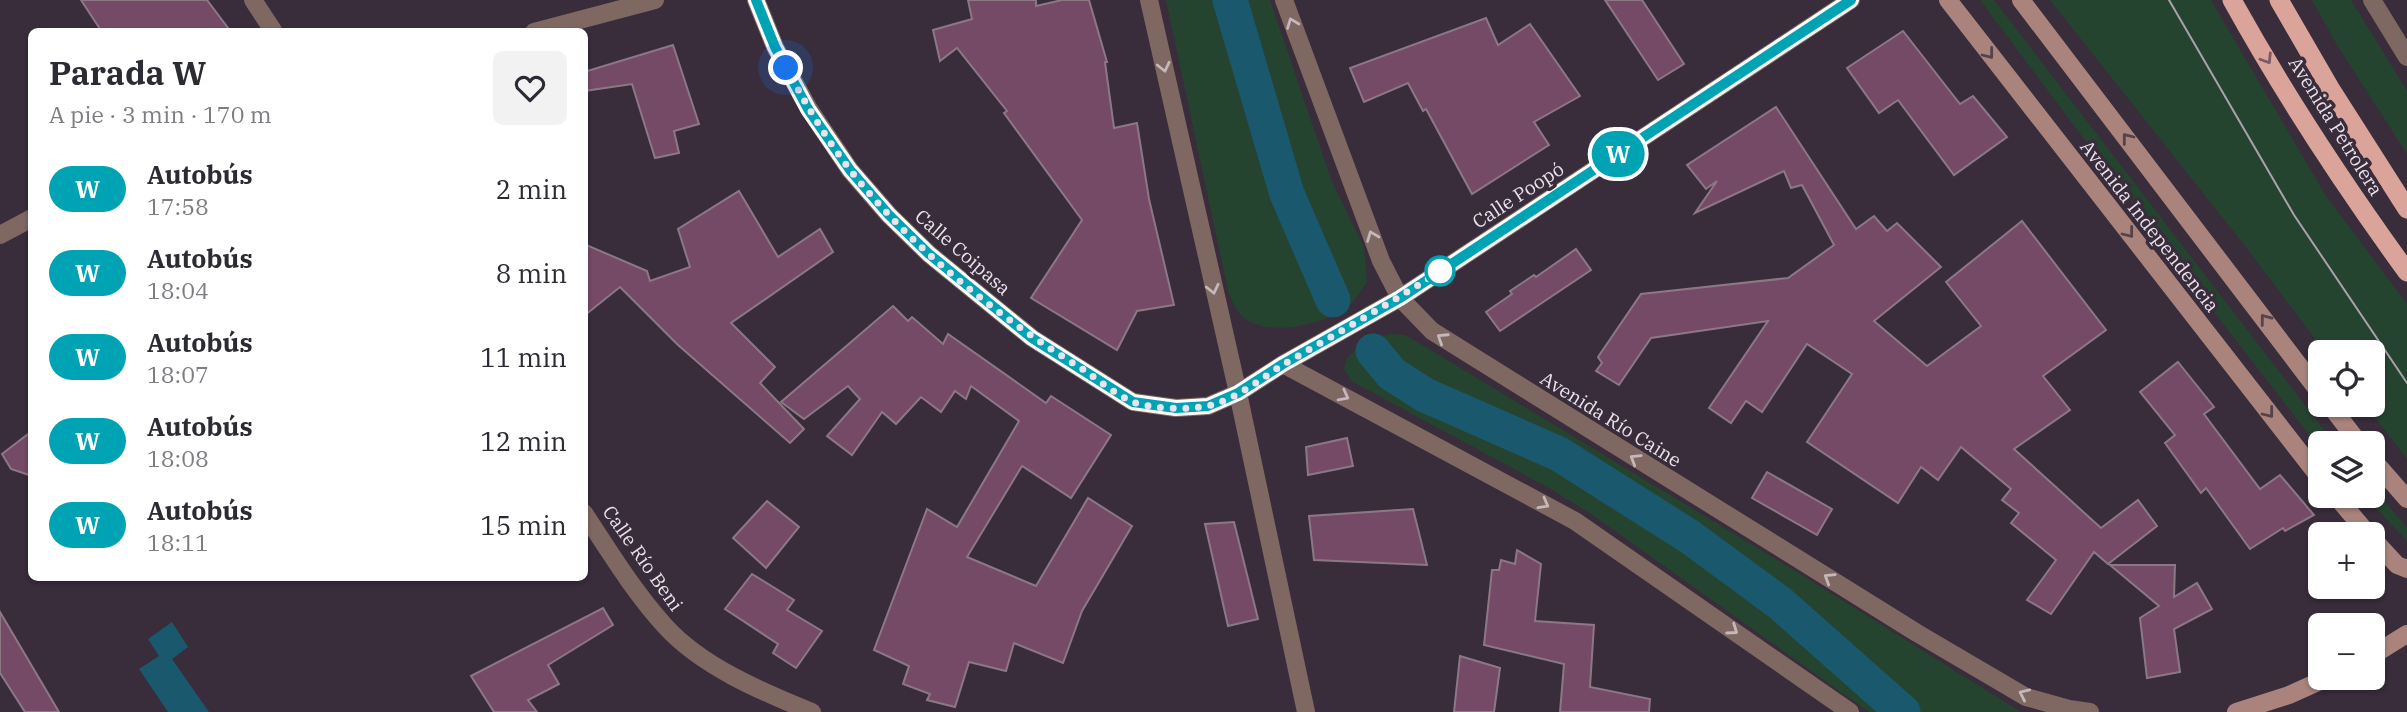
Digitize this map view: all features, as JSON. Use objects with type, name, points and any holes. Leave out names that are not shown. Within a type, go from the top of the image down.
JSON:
[{"type":"highway","name":"Avenida Petrolera","points":[[2232,0],[2357,202],[2407,272]]},
{"type":"highway","name":"Avenida Petrolera","points":[[2279,0],[2330,88],[2407,209]]},
{"type":"main road","name":"Avenida Independencia","points":[[1948,0],[2308,463]]},
{"type":"main road","name":"Avenida Independencia","points":[[2021,0],[2308,377]]},
{"type":"main road","points":[[2339,417],[2350,431]]},
{"type":"main road","points":[[2385,474],[2407,499]]},
{"type":"main road","points":[[2346,508],[2358,522]]},
{"type":"main road","points":[[2385,552],[2397,565],[2407,569]]},
{"type":"main road","points":[[2385,648],[2407,634]]},
{"type":"main road","points":[[2235,712],[2308,686]]},
{"type":"street","points":[[253,0],[271,28]]},
{"type":"street","points":[[549,28],[655,0]]},
{"type":"street","name":"Calle Coipasa","points":[[756,0],[775,47],[808,109],[850,170],[889,215],[929,254],[1032,338],[1133,402],[1176,408],[1198,407],[1208,406],[1238,393]]},
{"type":"street","points":[[1149,0],[1238,393],[1306,712]]},
{"type":"street","name":"Avenida Río Caine","points":[[1284,0],[1377,249],[1400,298],[1432,331],[1917,633],[2026,697],[2090,712]]},
{"type":"street","name":"Calle Poopó","points":[[1238,393],[1283,364],[1400,298],[1851,0]]},
{"type":"street","points":[[2372,0],[2407,57]]},
{"type":"street","points":[[0,235],[28,220]]},
{"type":"street","points":[[1283,364],[1575,521],[1850,712]]},
{"type":"street","name":"Calle Río Beni","points":[[588,519],[624,574],[666,628],[711,664],[769,695],[812,712]]},
{"type":"green space","points":[[1166,0],[1270,0],[1332,182],[1364,247],[1367,282],[1353,302],[1341,311],[1314,322],[1283,328],[1255,324],[1244,318],[1234,306],[1228,291]]},
{"type":"green space","points":[[1980,0],[1994,0],[2308,409],[2308,417],[2314,417],[2325,431],[2308,431],[2308,433]]},
{"type":"green space","points":[[2050,0],[2211,0],[2326,196],[2407,304],[2407,459],[2375,417],[2385,417],[2385,340],[2316,340]]},
{"type":"green space","points":[[2312,0],[2351,0],[2407,91],[2407,154],[2337,45]]},
{"type":"green space","points":[[1391,334],[1405,335],[1434,352],[1792,569],[2021,712],[1869,712],[1594,516],[1551,489],[1351,381],[1344,369],[1347,358],[1368,338]]},
{"type":"green space","points":[[2385,502],[2407,528],[2407,541],[2376,508],[2385,508]]},
{"type":"water","points":[[172,622],[188,647],[172,659],[209,712],[168,712],[139,669],[159,656],[148,639]]},
{"type":"building","points":[[81,0],[207,0],[228,28],[99,28]]},
{"type":"building","points":[[968,0],[1036,0],[1036,6],[1062,0],[1089,0],[1107,62],[1114,128],[1137,123],[1149,199],[1174,305],[1137,311],[1117,350],[1031,298],[1082,220],[1004,113],[1007,111],[957,48],[940,61],[933,30],[972,19]]},
{"type":"building","points":[[1605,0],[1642,0],[1684,64],[1658,80]]},
{"type":"building","points":[[1486,18],[1498,45],[1530,24],[1580,96],[1534,122],[1549,145],[1472,194],[1426,109],[1423,111],[1408,83],[1364,102],[1350,68]]},
{"type":"building","points":[[1903,31],[1960,104],[1973,96],[2007,137],[1954,175],[1898,100],[1879,113],[1847,68]]},
{"type":"building","points":[[673,45],[699,124],[674,131],[679,153],[655,158],[632,84],[588,90],[588,71]]},
{"type":"building","points":[[1776,107],[1856,229],[1874,216],[1887,231],[1897,223],[1941,267],[1874,321],[1927,366],[1981,326],[1946,282],[2022,221],[2106,330],[2043,376],[2070,410],[2014,449],[2101,528],[2138,500],[2157,526],[2108,564],[2094,552],[2051,614],[2027,600],[2056,560],[2011,523],[2019,513],[2002,500],[2011,489],[1961,447],[1938,480],[1921,467],[1898,503],[1807,442],[1852,374],[1807,344],[1762,412],[1746,401],[1731,423],[1709,408],[1768,321],[1651,338],[1619,385],[1596,371],[1602,363],[1598,357],[1641,294],[1788,278],[1834,245],[1802,185],[1791,188],[1784,171],[1695,213],[1717,181],[1706,189],[1687,165]]},
{"type":"building","points":[[739,191],[778,257],[820,229],[833,252],[731,323],[775,367],[760,383],[804,429],[790,443],[678,345],[620,287],[588,313],[588,246],[647,271],[650,281],[690,267],[678,229]]},
{"type":"building","points":[[1576,249],[1591,270],[1500,331],[1486,312],[1512,294],[1510,291],[1534,275],[1536,277]]},
{"type":"building","points":[[893,306],[908,321],[912,317],[943,344],[948,334],[1046,403],[1051,396],[1111,435],[1071,498],[1022,466],[967,557],[1036,586],[1088,498],[1132,526],[1082,611],[1063,663],[1014,643],[1006,671],[969,662],[955,707],[927,700],[930,694],[903,684],[909,666],[874,650],[927,509],[957,527],[1019,421],[971,386],[966,399],[955,391],[941,412],[921,397],[896,424],[882,412],[852,455],[827,436],[860,399],[848,386],[804,419],[781,402]]},
{"type":"building","points":[[2178,362],[2214,407],[2204,414],[2260,489],[2280,475],[2314,515],[2285,531],[2283,528],[2250,549],[2206,488],[2201,493],[2165,443],[2175,435],[2140,392]]},
{"type":"building","points":[[28,434],[28,475],[11,469],[2,454]]},
{"type":"building","points":[[1347,438],[1353,466],[1308,475],[1306,447]]},
{"type":"building","points":[[1767,472],[1832,509],[1817,535],[1752,498]]},
{"type":"building","points":[[767,501],[799,527],[766,568],[733,538]]},
{"type":"building","points":[[1413,509],[1427,565],[1314,560],[1309,516]]},
{"type":"building","points":[[1234,522],[1258,619],[1228,626],[1205,524]]},
{"type":"building","points":[[1517,550],[1541,564],[1535,621],[1594,625],[1590,687],[1650,699],[1649,712],[1560,712],[1564,664],[1484,645],[1492,570],[1499,570],[1501,560],[1515,564]]},
{"type":"building","points":[[2110,565],[2175,565],[2174,597],[2197,583],[2212,609],[2174,629],[2180,672],[2147,678],[2140,618],[2159,606]]},
{"type":"building","points":[[752,574],[794,600],[787,610],[822,631],[796,668],[773,653],[778,644],[725,609]]},
{"type":"building","points":[[603,608],[613,625],[548,665],[559,684],[528,700],[537,712],[494,712],[471,676]]},
{"type":"building","points":[[0,612],[59,712],[25,712],[0,673]]},
{"type":"building","points":[[1460,656],[1500,668],[1494,712],[1454,712]]},
{"type":"waterway","points":[[1230,0],[1287,194],[1333,300]]},
{"type":"waterway","points":[[1373,351],[1392,374],[1425,395],[1559,454],[1690,537],[1781,604],[1903,712]]},
{"type":"tram line","points":[[2169,0],[2294,215],[2407,383]]},
{"type":"bus line","name":"W","points":[[756,0],[775,47],[808,109],[850,170],[889,215],[929,254],[1032,338],[1133,402],[1176,408],[1208,406],[1238,393],[1283,364],[1400,298],[1851,0]]},
{"type":"route","points":[[786,68],[808,109],[850,170],[889,215],[929,254],[1032,338],[1133,402],[1176,408],[1208,406],[1238,393],[1283,364],[1400,298],[1445,268],[1440,271]]}]
